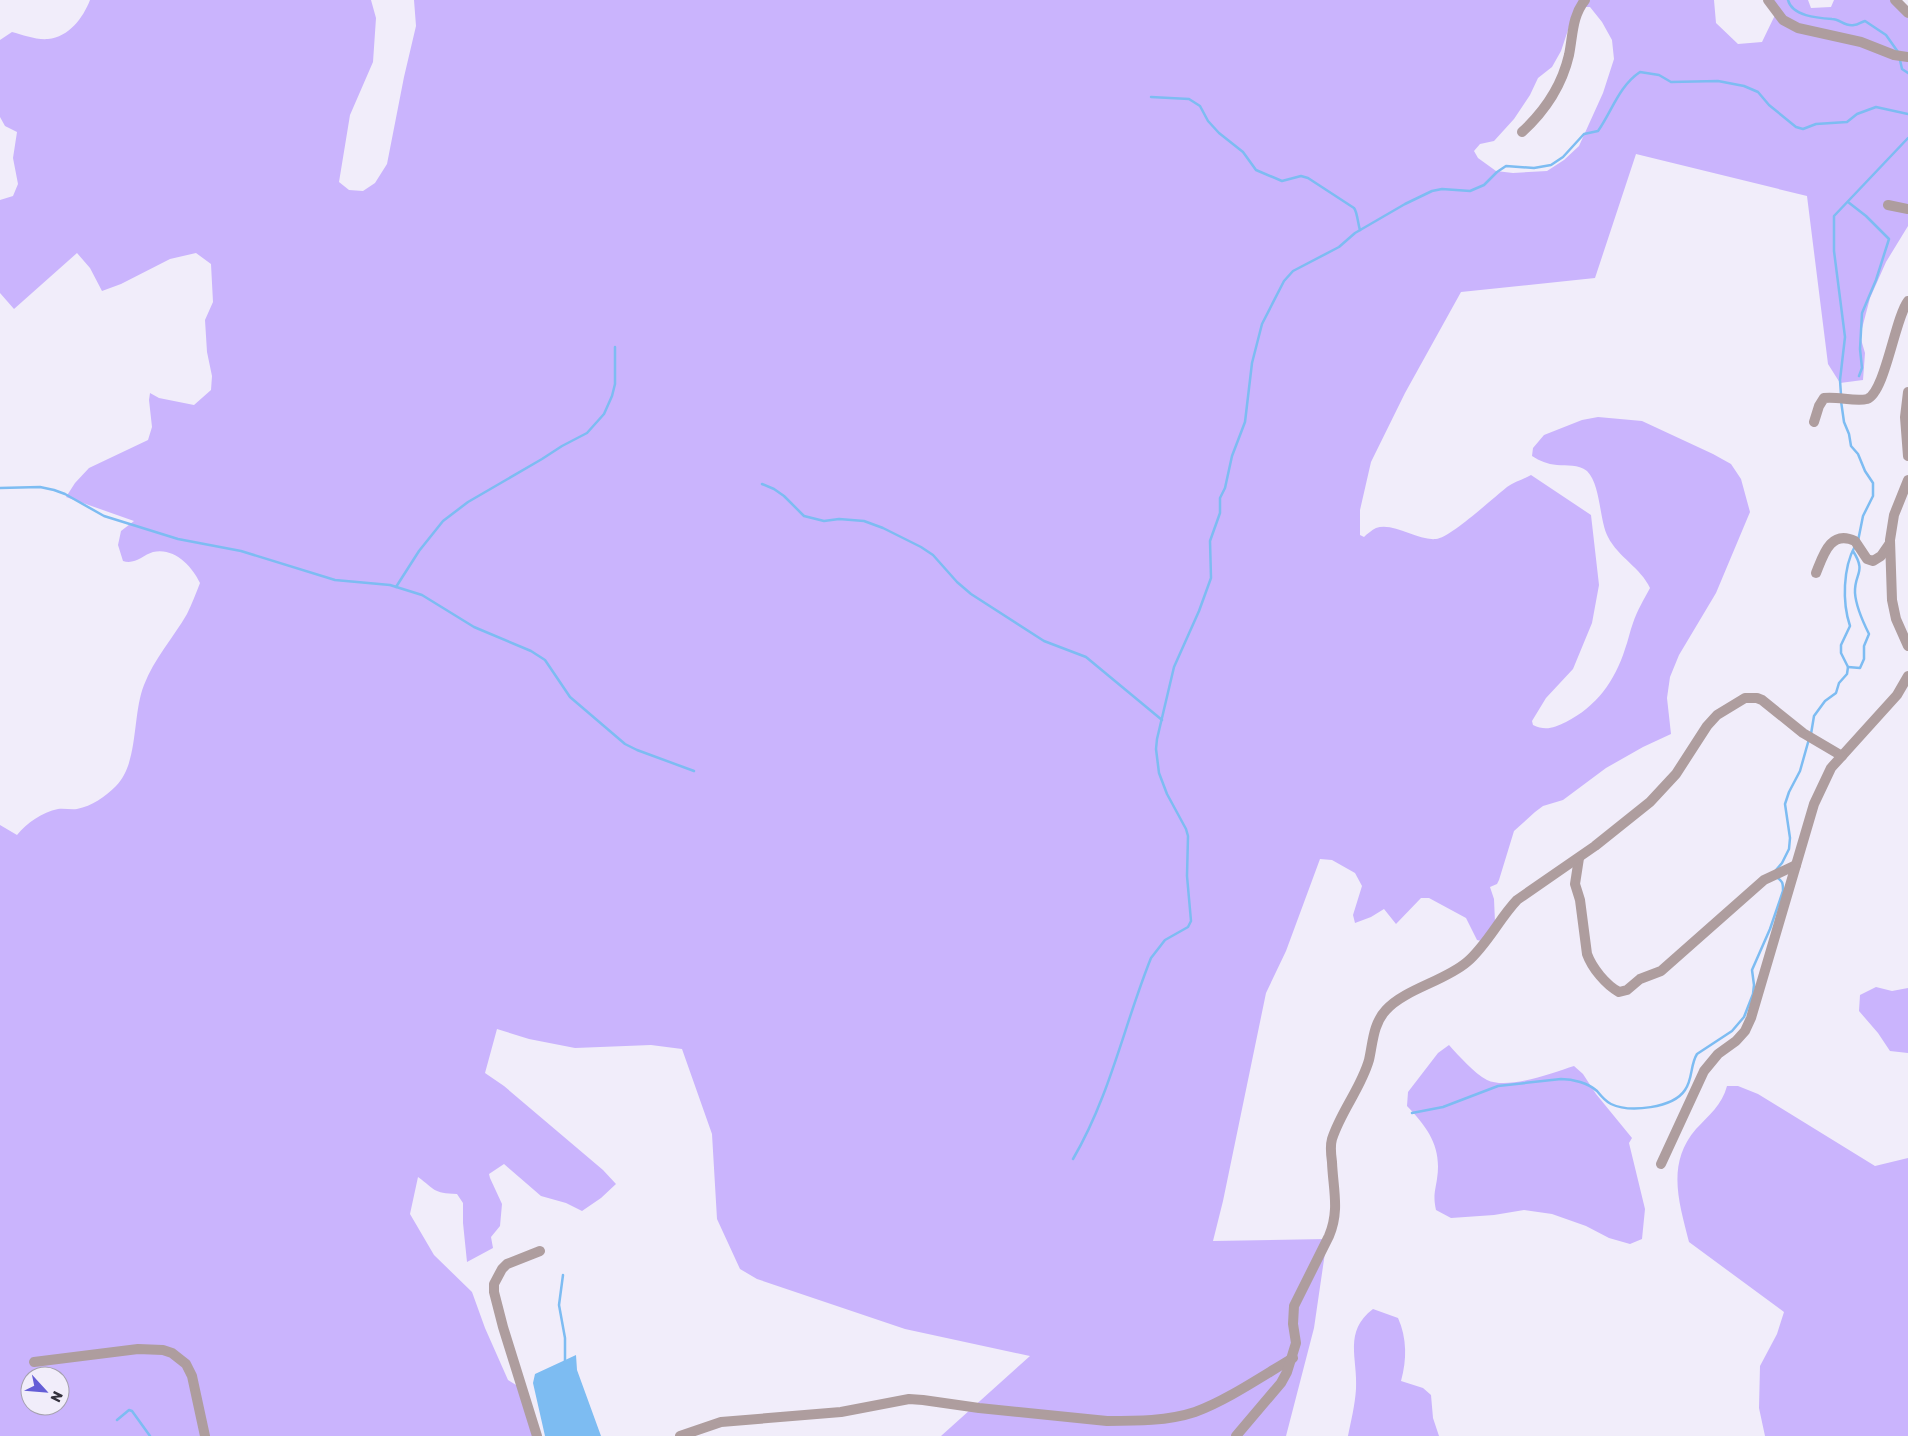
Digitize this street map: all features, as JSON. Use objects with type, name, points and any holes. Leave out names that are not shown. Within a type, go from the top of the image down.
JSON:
[{"type":"street","points":[[1522,132],[1544,110],[1561,78],[1568,57],[1576,17],[1585,0]]},
{"type":"street","points":[[1768,0],[1782,20],[1798,28],[1861,42],[1894,55],[1908,56]]},
{"type":"street","points":[[1895,0],[1908,13]]},
{"type":"street","points":[[1888,205],[1908,209]]},
{"type":"street","points":[[1814,422],[1819,406],[1824,398],[1864,399],[1871,396],[1892,351],[1899,318],[1908,300]]},
{"type":"street","points":[[1908,392],[1905,417],[1908,456]]},
{"type":"street","points":[[1908,480],[1894,515],[1890,543],[1893,606],[1896,619],[1908,646]]},
{"type":"street","points":[[1816,573],[1825,550],[1834,541],[1847,539],[1855,541],[1867,559],[1873,561],[1881,556],[1890,543]]},
{"type":"street","points":[[1661,1164],[1704,1071],[1718,1054],[1736,1041],[1745,1031],[1751,1018],[1814,804],[1831,768],[1897,694],[1908,676]]},
{"type":"street","points":[[1236,1436],[1281,1383],[1293,1358],[1296,1343],[1293,1324],[1294,1306],[1331,1231],[1336,1211],[1331,1156],[1332,1140],[1364,1072],[1372,1038],[1379,1019],[1386,1009],[1398,1000],[1467,962],[1479,950],[1508,910],[1518,900],[1617,830],[1663,789],[1676,774],[1707,726],[1717,715],[1745,698],[1762,700],[1803,733],[1842,756]]},
{"type":"street","points":[[1579,858],[1576,884],[1587,954],[1596,970],[1619,992],[1627,990],[1640,979],[1661,971],[1764,880],[1796,866]]},
{"type":"street","points":[[537,1436],[503,1327],[494,1284],[507,1264],[540,1251]]},
{"type":"street","points":[[34,1362],[138,1349],[172,1352],[186,1364],[192,1376],[205,1436]]},
{"type":"street","points":[[680,1436],[721,1422],[841,1412],[909,1399],[1107,1421],[1173,1417],[1204,1408],[1293,1358]]},
{"type":"shaded area","points":[[90,0],[371,0],[376,18],[373,62],[350,115],[339,182],[349,190],[363,191],[375,183],[387,164],[416,26],[414,0],[1714,0],[1716,23],[1738,44],[1762,42],[1776,13],[1765,0],[1808,0],[1811,8],[1831,7],[1834,0],[1896,0],[1908,18],[1908,226],[1886,262],[1870,298],[1860,336],[1865,353],[1863,380],[1840,383],[1828,364],[1807,196],[1636,154],[1595,278],[1461,292],[1405,393],[1371,462],[1360,510],[1360,535],[1364,537],[1376,528],[1390,527],[1429,539],[1442,537],[1461,525],[1507,487],[1531,475],[1591,515],[1599,585],[1592,623],[1573,669],[1546,698],[1532,721],[1533,725],[1542,728],[1557,726],[1577,716],[1603,692],[1621,661],[1635,619],[1650,588],[1641,574],[1618,551],[1608,537],[1595,485],[1587,471],[1576,466],[1547,463],[1532,456],[1533,448],[1544,435],[1582,420],[1598,417],[1642,421],[1731,464],[1741,479],[1750,512],[1716,593],[1679,655],[1670,677],[1667,698],[1671,734],[1606,768],[1563,800],[1543,806],[1514,831],[1499,880],[1497,884],[1490,887],[1494,899],[1495,922],[1481,941],[1477,940],[1466,918],[1429,898],[1421,898],[1396,924],[1384,909],[1371,917],[1355,923],[1353,915],[1362,886],[1355,873],[1332,860],[1320,859],[1286,951],[1266,993],[1213,1241],[1327,1239],[1314,1328],[1286,1436],[941,1436],[1030,1356],[905,1329],[757,1279],[740,1269],[717,1219],[712,1134],[682,1049],[651,1045],[575,1048],[529,1039],[497,1029],[485,1073],[504,1086],[603,1170],[616,1184],[601,1198],[582,1211],[566,1203],[541,1196],[504,1164],[489,1174],[502,1204],[500,1226],[491,1237],[493,1248],[467,1262],[463,1203],[457,1194],[438,1192],[418,1177],[410,1214],[434,1255],[472,1292],[485,1328],[508,1380],[524,1390],[539,1436],[0,1436],[0,825],[17,835],[30,822],[52,810],[77,809],[88,806],[116,786],[123,776],[132,752],[140,697],[144,685],[158,657],[187,614],[200,583],[187,564],[168,552],[153,552],[135,561],[123,561],[118,545],[121,531],[134,521],[66,497],[75,483],[89,468],[148,440],[152,427],[150,393],[159,398],[194,405],[211,390],[212,376],[207,352],[205,320],[213,302],[211,264],[196,253],[170,259],[121,284],[102,291],[90,268],[77,253],[14,309],[0,293],[0,200],[13,196],[18,184],[13,158],[17,132],[5,126],[0,117],[0,40],[12,32],[39,39],[56,37],[69,31],[79,20]],"holes":[[[1583,7],[1590,7],[1602,22],[1612,40],[1614,59],[1603,93],[1579,146],[1564,160],[1547,171],[1513,173],[1496,171],[1478,158],[1474,151],[1480,144],[1494,141],[1514,119],[1530,95],[1538,78],[1552,67],[1561,51],[1573,15]]]},
{"type":"shaded area","points":[[1876,987],[1892,991],[1908,988],[1908,1053],[1890,1051],[1878,1033],[1859,1011],[1860,995]]},
{"type":"shaded area","points":[[1449,1045],[1477,1073],[1487,1080],[1496,1083],[1518,1082],[1574,1066],[1583,1074],[1596,1094],[1632,1138],[1629,1143],[1645,1209],[1642,1239],[1630,1244],[1609,1238],[1586,1226],[1552,1214],[1524,1210],[1494,1215],[1451,1218],[1436,1210],[1435,1194],[1438,1168],[1435,1148],[1427,1130],[1407,1106],[1408,1092],[1438,1053]]},
{"type":"shaded area","points":[[1727,1086],[1738,1086],[1758,1094],[1875,1166],[1908,1158],[1908,1436],[1765,1436],[1759,1408],[1760,1366],[1777,1334],[1784,1312],[1689,1242],[1679,1198],[1678,1170],[1687,1142],[1722,1099]]},
{"type":"shaded area","points":[[1373,1309],[1398,1318],[1403,1333],[1405,1349],[1401,1381],[1423,1388],[1431,1395],[1433,1418],[1439,1436],[1348,1436],[1356,1389],[1355,1336],[1364,1318]]},
{"type":"water","points":[[576,1355],[577,1370],[601,1436],[545,1436],[533,1383],[535,1374]]},
{"type":"waterway","points":[[1788,0],[1794,10],[1806,15],[1835,19],[1851,25],[1857,25],[1865,21],[1886,35],[1898,52]]},
{"type":"waterway","points":[[1900,60],[1902,69],[1908,73]]},
{"type":"waterway","points":[[1073,1159],[1086,1135],[1107,1085],[1151,958],[1165,940],[1188,927],[1191,921],[1187,876],[1188,836],[1167,794],[1159,773],[1156,749],[1157,739],[1174,667],[1199,611],[1211,578],[1210,541],[1220,513],[1220,498],[1225,488],[1232,456],[1245,422],[1252,363],[1262,324],[1284,281],[1293,271],[1339,247],[1355,233],[1405,204],[1432,191],[1442,189],[1470,191],[1484,185],[1506,166],[1534,168],[1551,165],[1563,157],[1584,134],[1598,131],[1621,92],[1640,72],[1659,75],[1671,82],[1718,81],[1744,86],[1758,92],[1769,105],[1796,127],[1803,129],[1816,124],[1847,122],[1857,114],[1876,107],[1908,114]]},
{"type":"waterway","points":[[1151,97],[1189,99],[1200,106],[1208,121],[1219,133],[1243,152],[1256,170],[1282,181],[1301,176],[1308,178],[1354,208],[1360,230]]},
{"type":"waterway","points":[[1841,395],[1840,380],[1845,337],[1834,251],[1834,216],[1908,138]]},
{"type":"waterway","points":[[1848,202],[1866,216],[1889,239],[1876,280],[1862,313],[1860,349],[1862,368],[1859,376]]},
{"type":"waterway","points":[[396,587],[419,551],[443,521],[468,502],[587,433],[604,414],[612,396],[615,384],[615,347]]},
{"type":"waterway","points":[[1841,401],[1844,422],[1851,446],[1858,454],[1865,471],[1873,483],[1873,496],[1863,516],[1858,541]]},
{"type":"waterway","points":[[762,484],[784,496],[804,516],[824,521],[839,519],[864,521],[883,528],[921,547],[933,555],[957,582],[971,594],[1044,641],[1086,657],[1162,720]]},
{"type":"waterway","points":[[0,488],[40,487],[54,490],[65,494],[104,516],[178,539],[241,551],[335,580],[390,585],[422,595],[474,627],[531,651],[545,660],[570,697],[625,744],[694,771]]},
{"type":"waterway","points":[[1811,734],[1814,716],[1825,701],[1836,693],[1839,683],[1847,674],[1848,667],[1841,653],[1841,645],[1850,626],[1847,617],[1845,585],[1848,564],[1855,546]]},
{"type":"waterway","points":[[1848,667],[1860,668],[1864,659],[1864,646],[1869,634],[1860,614],[1855,593],[1860,569],[1853,551]]},
{"type":"waterway","points":[[1776,870],[1789,849],[1790,838],[1785,804],[1800,771],[1809,739]]},
{"type":"waterway","points":[[1412,1113],[1443,1107],[1498,1086],[1561,1079],[1585,1084],[1597,1091],[1605,1100],[1619,1107],[1651,1107],[1661,1105],[1679,1096],[1688,1086],[1697,1054],[1732,1031],[1744,1017],[1753,994],[1752,970],[1770,929],[1783,891],[1782,882],[1776,877]]},
{"type":"waterway","points":[[563,1275],[559,1305],[565,1338],[565,1363]]},
{"type":"waterway","points":[[117,1420],[129,1410],[132,1411],[150,1436]]}]
